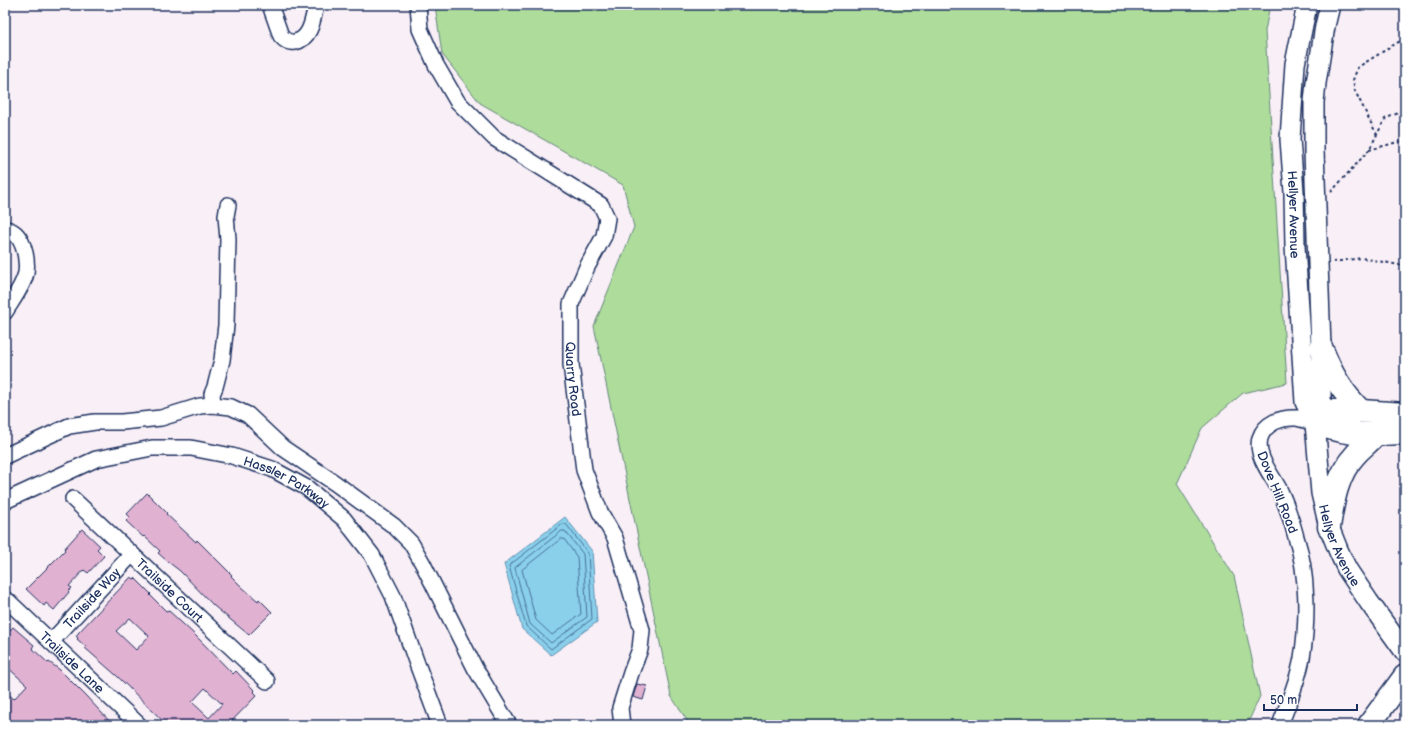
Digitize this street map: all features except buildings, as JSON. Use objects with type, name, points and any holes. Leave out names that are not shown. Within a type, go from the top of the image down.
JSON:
[{"type":"highway","points":[[1321,347],[1335,379],[1344,392],[1361,411]]},
{"type":"highway","points":[[1405,414],[1361,411],[1328,411],[1314,423],[1329,429],[1352,433],[1405,433]]},
{"type":"highway","points":[[1329,527],[1335,491],[1347,466],[1356,454],[1370,442],[1376,434]]},
{"type":"highway","points":[[1369,725],[1405,676]]},
{"type":"main road","name":"Hellyer Avenue","points":[[1314,423],[1321,402],[1321,347],[1314,151],[1314,102],[1325,26],[1330,5]]},
{"type":"main road","name":"Hellyer Avenue","points":[[1305,13],[1295,64],[1290,139],[1295,253],[1306,402],[1314,423],[1321,493],[1329,527],[1347,569],[1405,652]]},
{"type":"main road","points":[[1305,13],[1325,26]]},
{"type":"street","points":[[270,5],[281,36],[290,42],[300,41],[306,36],[316,5]]},
{"type":"street","name":"Quarry Road","points":[[410,5],[436,66],[457,101],[494,138],[601,205],[607,218],[604,236],[586,267],[571,304],[571,364],[584,470],[600,512],[615,538],[642,630],[640,649],[620,708],[622,725]]},
{"type":"street","points":[[418,5],[420,29]]},
{"type":"street","points":[[213,405],[212,394],[222,360],[226,325],[228,239],[226,216],[228,205]]},
{"type":"street","points":[[5,229],[12,230],[18,235],[22,243],[26,263],[26,273],[5,312]]},
{"type":"street","points":[[5,456],[69,426],[95,422],[122,422],[161,418],[200,406],[213,405],[231,407],[248,416],[283,448],[335,483],[394,526],[411,544],[423,564],[475,668],[509,725]]},
{"type":"street","name":"Dove Hill Road","points":[[1280,725],[1290,701],[1302,660],[1305,617],[1304,576],[1297,539],[1280,492],[1260,450],[1260,439],[1266,426],[1275,421],[1297,418],[1314,423]]},
{"type":"street","name":"Hassler Parkway","points":[[5,501],[96,458],[152,448],[192,448],[232,456],[272,469],[307,488],[344,519],[372,555],[393,596],[440,725]]},
{"type":"street","name":"Trailside Court","points":[[73,500],[267,681]]},
{"type":"street","name":"Trailside Way","points":[[51,642],[132,554]]},
{"type":"street","name":"Trailside Lane","points":[[5,600],[8,601],[139,725]]},
{"type":"path","points":[[1377,135],[1355,91],[1353,80],[1358,67],[1405,38]]},
{"type":"path","points":[[1329,192],[1331,192],[1369,150],[1385,119],[1405,110]]},
{"type":"path","points":[[1369,150],[1405,140]]},
{"type":"path","points":[[1332,262],[1362,258],[1405,266]]},
{"type":"green space","points":[[435,5],[1270,5],[1265,31],[1287,383],[1243,393],[1202,428],[1177,484],[1234,576],[1260,696],[1247,725],[690,725],[671,696],[594,326],[634,227],[623,185],[480,103],[442,54]]},
{"type":"water","points":[[565,517],[592,551],[597,622],[551,655],[522,629],[504,564]]}]
